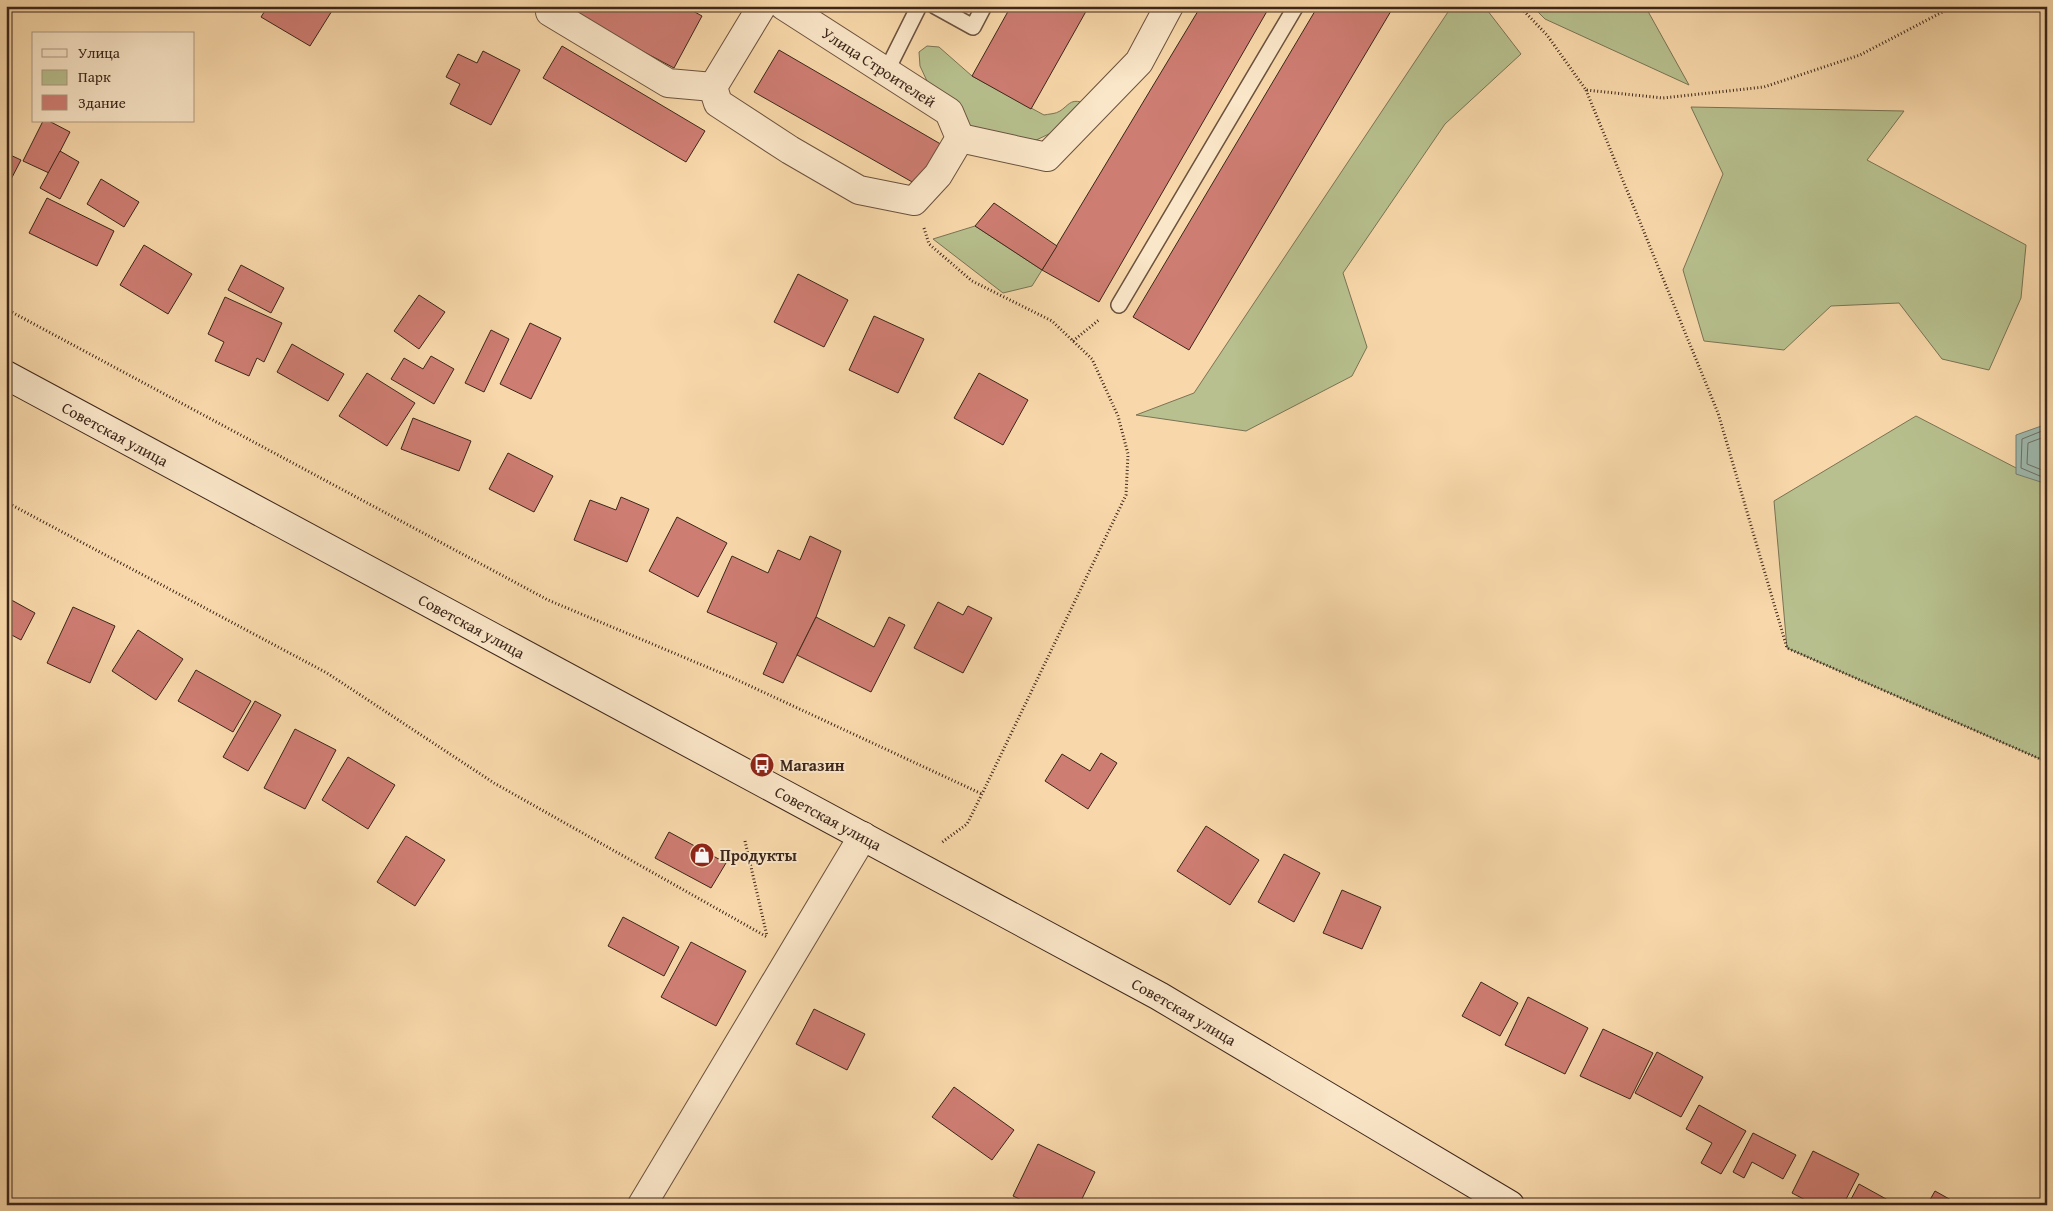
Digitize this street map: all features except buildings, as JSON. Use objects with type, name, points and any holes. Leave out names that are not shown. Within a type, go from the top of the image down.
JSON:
[{"type":"street","points":[[762,6],[713,87],[718,103],[790,150],[859,190],[914,201],[938,175],[960,138],[1046,157],[1139,62],[1168,6]]},
{"type":"street","name":"Улица Строителей","points":[[784,6],[949,112],[960,138]]},
{"type":"street","points":[[550,12],[668,83],[713,87]]},
{"type":"street","name":"Советская улица","points":[[6,375],[1159,996],[1510,1205]]},
{"type":"street","points":[[642,1205],[863,836]]},
{"type":"lane","points":[[886,72],[919,6]]},
{"type":"lane","points":[[935,6],[974,27],[984,6]]},
{"type":"lane","points":[[1119,305],[1296,6]]},
{"type":"path","points":[[1519,6],[1547,35],[1586,90],[1718,413],[1787,648],[2047,762]]},
{"type":"path","points":[[1586,90],[1663,98],[1764,87],[1860,55],[1954,6]]},
{"type":"path","points":[[912,864],[967,824],[1126,495],[1128,454],[1118,416],[1092,359],[1052,321],[972,281],[929,244],[914,201]]},
{"type":"path","points":[[1073,341],[1119,305]]},
{"type":"path","points":[[6,309],[548,600],[734,678],[982,794]]},
{"type":"path","points":[[6,502],[327,673],[494,783],[767,938]]},
{"type":"path","points":[[745,841],[777,979]]},
{"type":"green space","points":[[1452,6],[1484,6],[1521,54],[1445,124],[1343,273],[1367,347],[1352,376],[1246,431],[1136,415],[1194,393]]},
{"type":"green space","points":[[1532,6],[1645,6],[1689,85],[1545,19]]},
{"type":"green space","points":[[927,46],[939,47],[972,76],[1044,115],[1058,112],[1074,101],[1081,102],[1084,108],[1066,126],[1032,142],[970,128],[927,81],[920,66],[919,52]]},
{"type":"green space","points":[[1691,107],[1904,111],[1867,160],[2026,245],[2021,298],[1989,370],[1942,359],[1899,303],[1831,306],[1784,350],[1704,341],[1683,270],[1723,174]]},
{"type":"green space","points":[[975,226],[1042,270],[1032,286],[1003,293],[933,239]]},
{"type":"green space","points":[[1916,416],[2047,484],[2047,762],[1787,648],[1774,501]]},
{"type":"water","points":[[2047,424],[2047,484],[2016,474],[2016,435]]},
{"type":"place","name":"Магазин","points":[[762,765]]},
{"type":"place","name":"Продукты","points":[[702,855]]}]
